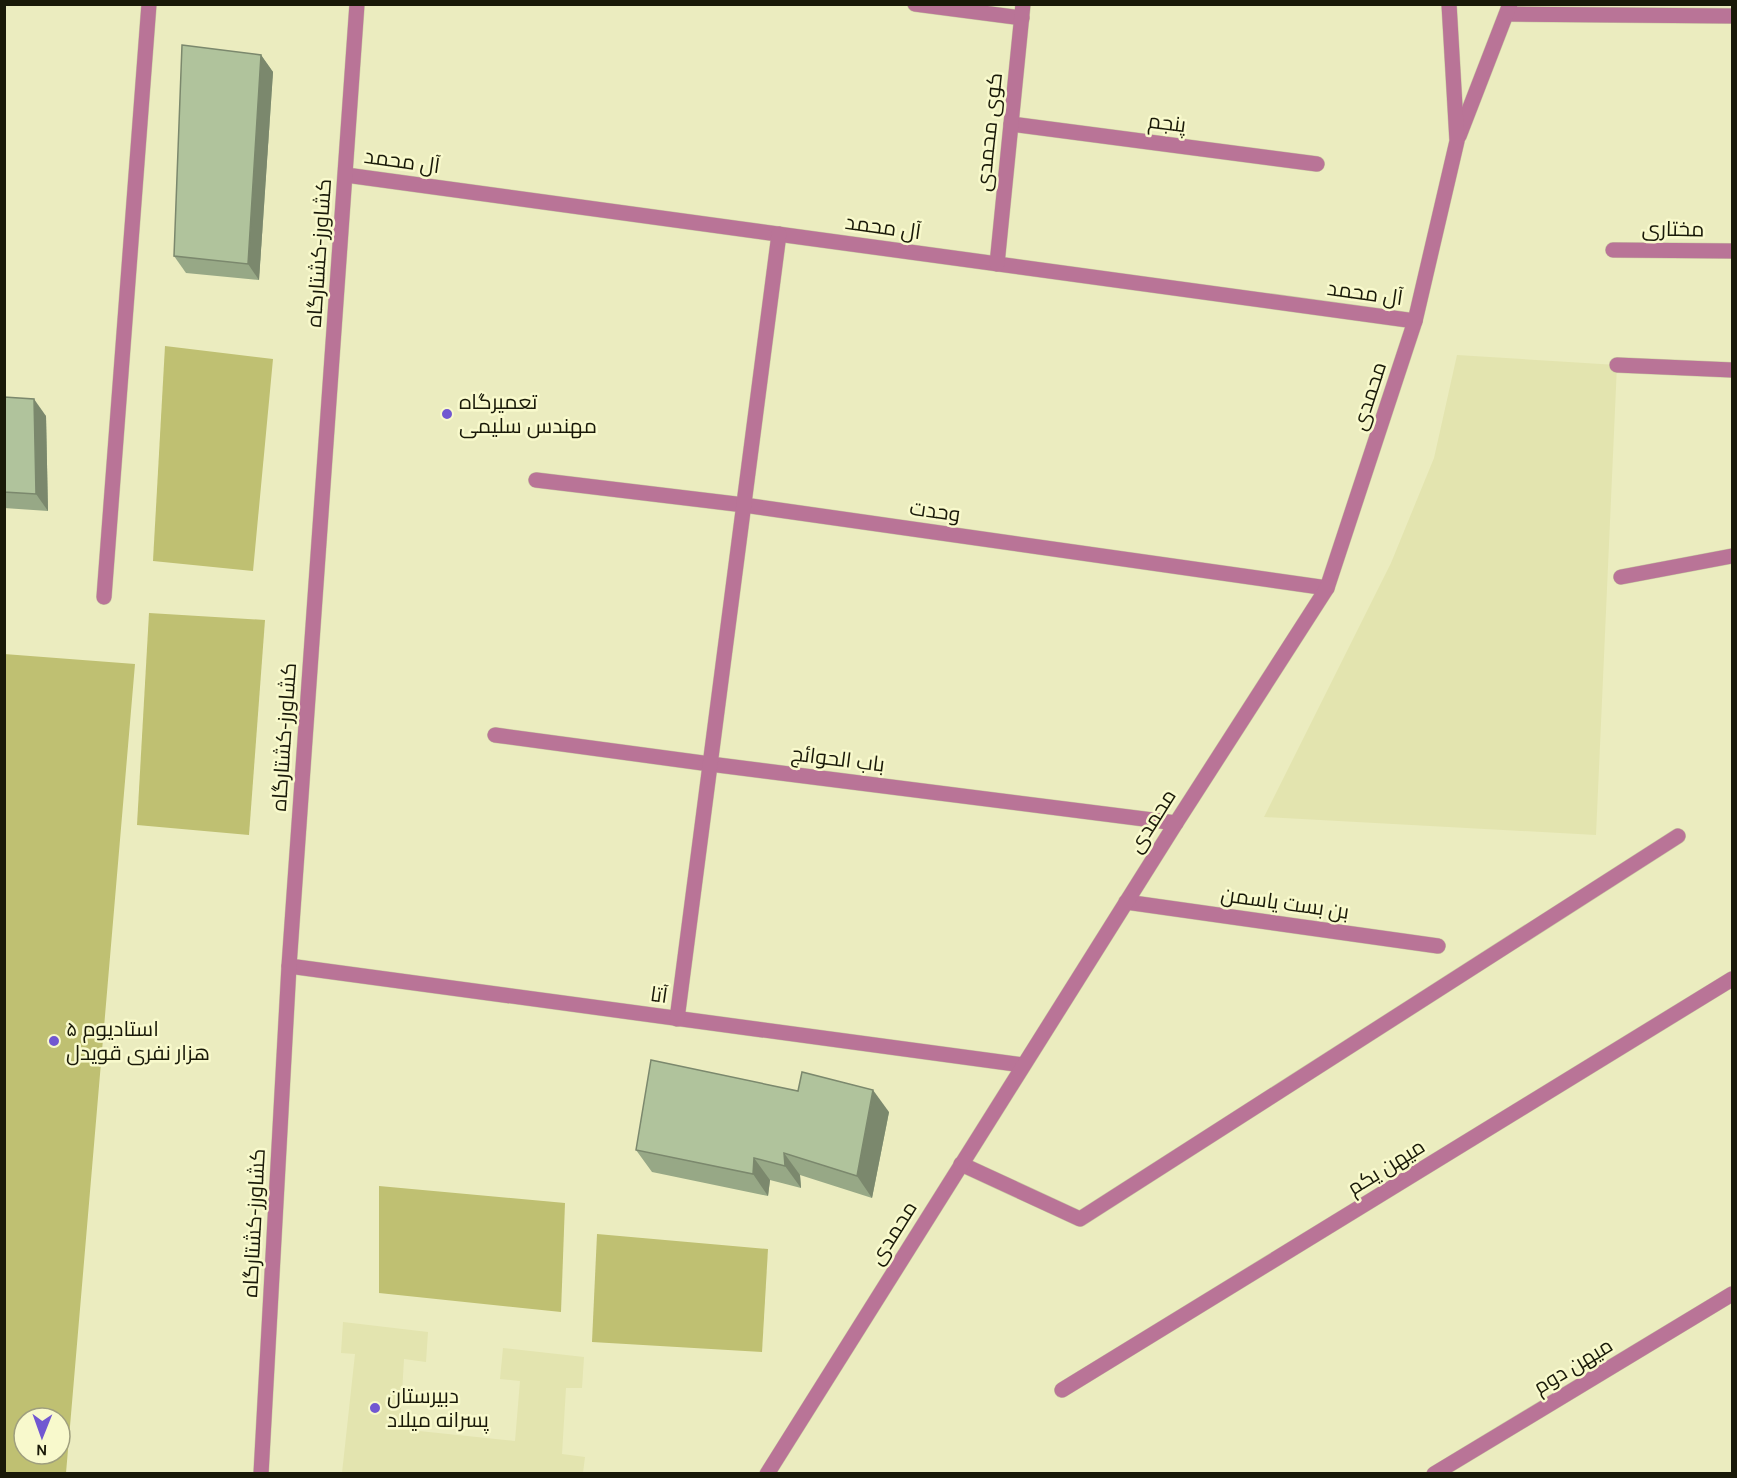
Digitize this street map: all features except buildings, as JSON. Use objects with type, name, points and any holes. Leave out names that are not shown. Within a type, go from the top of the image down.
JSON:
[{"type":"street","points":[[104,597],[149,4]]},
{"type":"street","name":"کشاورز-کشتارگاه","points":[[261,1473],[289,966],[357,4]]},
{"type":"street","points":[[915,4],[1022,11]]},
{"type":"street","name":"محمدی","points":[[1449,4],[1457,141]]},
{"type":"street","points":[[1509,9],[1732,16]]},
{"type":"street","name":"محمدی","points":[[767,1473],[1126,902],[1327,588],[1415,321],[1457,141],[1509,9]]},
{"type":"street","name":"کوی محمدی","points":[[997,264],[1022,11]]},
{"type":"street","name":"پنجم","points":[[1011,124],[1317,164]]},
{"type":"street","name":"آل محمد","points":[[346,175],[1415,321]]},
{"type":"street","points":[[677,1019],[779,234]]},
{"type":"street","name":"مختاری","points":[[1613,250],[1732,251]]},
{"type":"street","points":[[1617,365],[1732,370]]},
{"type":"street","name":"وحدت","points":[[536,480],[744,505],[1327,588]]},
{"type":"street","points":[[1621,577],[1732,556]]},
{"type":"street","name":"باب الحوائج","points":[[495,735],[1176,823]]},
{"type":"street","points":[[961,1164],[1080,1219],[1678,836]]},
{"type":"street","name":"بن بست یاسمن","points":[[1126,902],[1438,946]]},
{"type":"street","name":"آتا","points":[[289,966],[1023,1065]]},
{"type":"street","name":"میهن یکم","points":[[1062,1390],[1732,979]]},
{"type":"street","name":"میهن دوم","points":[[1434,1473],[1732,1294]]},
{"type":"shaded area","points":[[165,346],[273,359],[253,571],[153,561]]},
{"type":"shaded area","points":[[1457,355],[1617,365],[1596,835],[1264,817],[1391,563],[1434,458]]},
{"type":"shaded area","points":[[149,613],[265,620],[249,835],[137,825]]},
{"type":"shaded area","name":"استادیوم ۵ هزار نفری قویدل","points":[[4,654],[135,664],[72,1406],[12,1406],[12,1466],[67,1466],[66,1473],[5,1473]]},
{"type":"shaded area","points":[[379,1186],[565,1203],[561,1312],[379,1293]]},
{"type":"shaded area","points":[[597,1234],[768,1249],[762,1352],[592,1342]]},
{"type":"shaded area","name":"دبیرستان پسرانه میلاد","points":[[343,1322],[428,1332],[426,1362],[404,1359],[400,1429],[515,1441],[520,1381],[500,1379],[503,1348],[584,1357],[582,1388],[566,1388],[562,1454],[585,1457],[583,1473],[342,1473],[355,1354],[341,1353]]},
{"type":"place","name":"تعمیرگاه مهندس سلیمی","points":[[447,414]]},
{"type":"place","name":"استادیوم ۵ هزار نفری قویدل","points":[[54,1041]]},
{"type":"place","name":"دبیرستان پسرانه میلاد","points":[[375,1408]]}]
